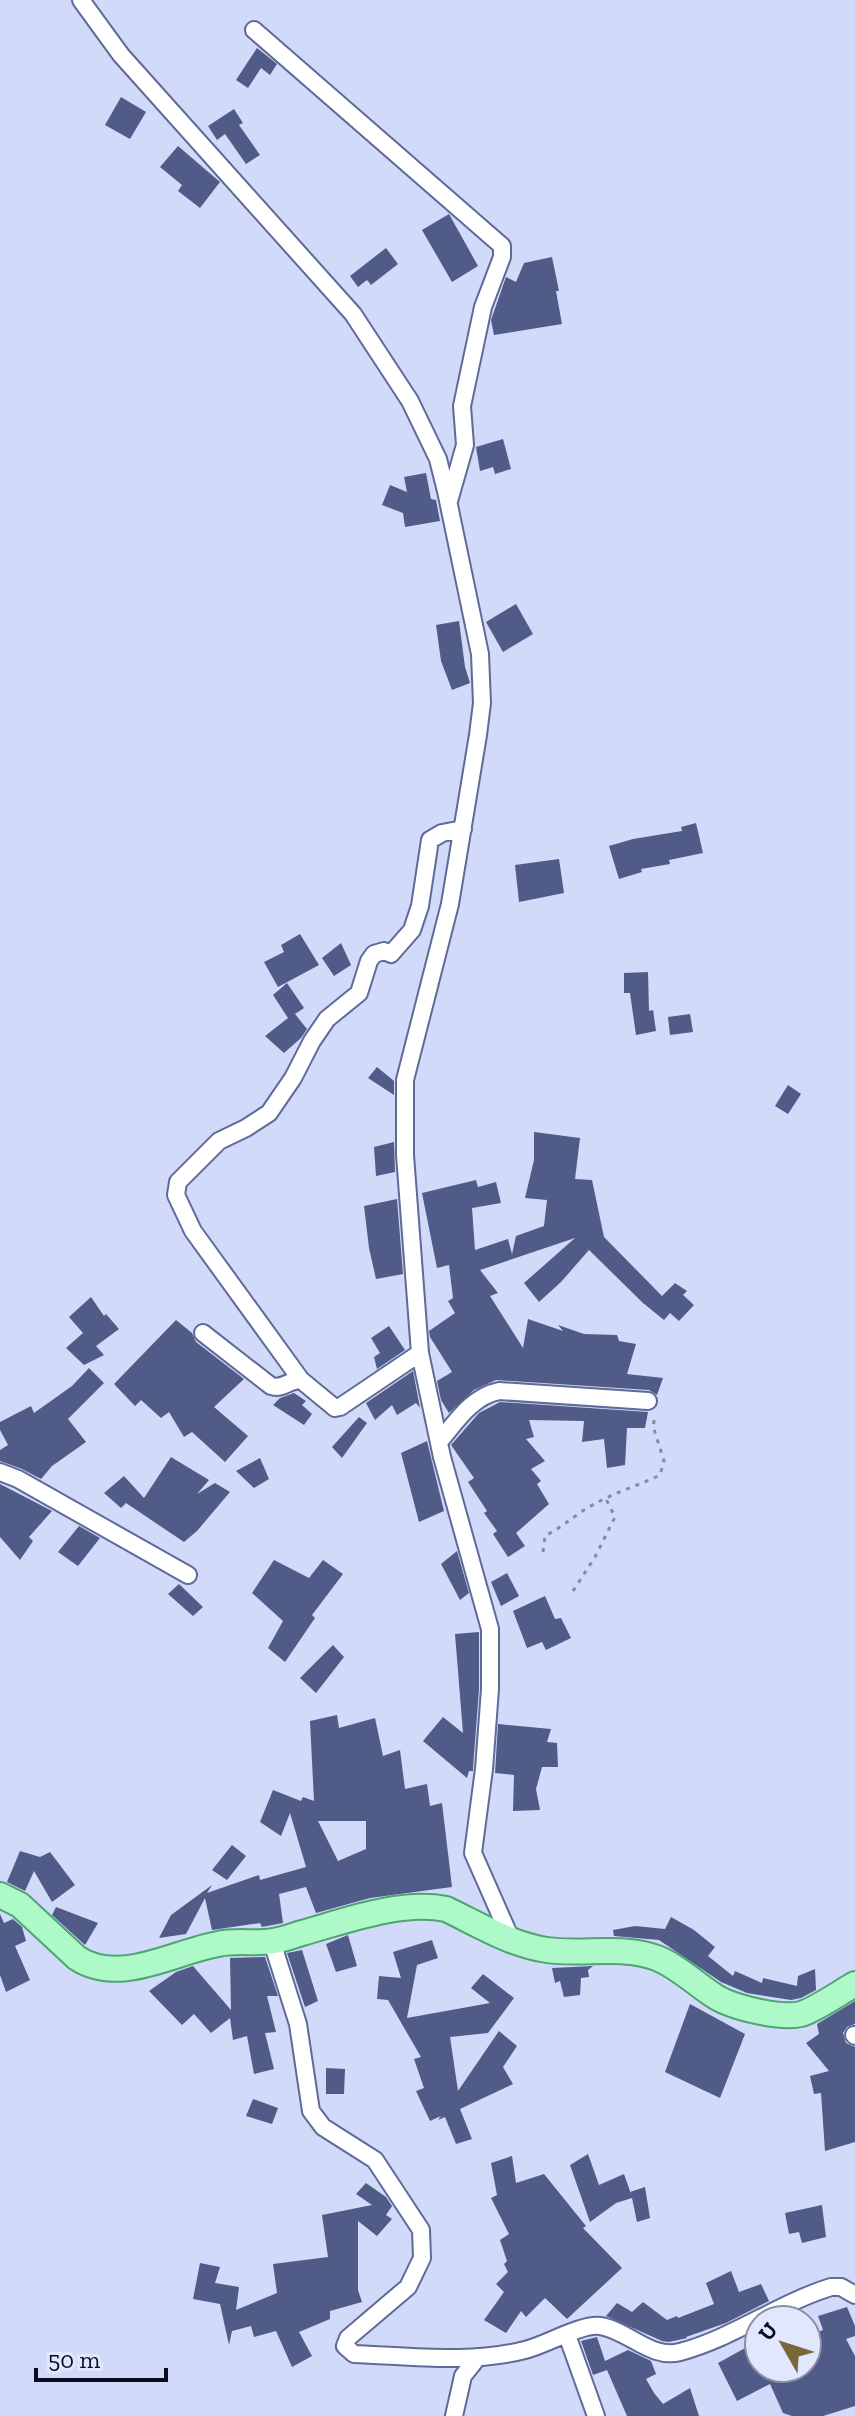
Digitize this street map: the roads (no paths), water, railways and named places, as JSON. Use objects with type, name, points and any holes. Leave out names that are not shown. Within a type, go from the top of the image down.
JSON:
[{"type":"main road","points":[[0,1895],[20,1905],[77,1958],[102,1969],[136,1966],[219,1943],[272,1942],[363,1916],[426,1907],[446,1909],[511,1939],[547,1950],[627,1951],[657,1958],[717,1998],[777,2015],[801,2014],[855,1984]]},
{"type":"street","points":[[81,0],[121,55],[353,314],[410,401],[438,459],[449,503],[480,654],[482,679],[478,735],[450,904],[405,1080],[405,1155],[420,1353],[439,1442],[490,1629],[490,1689],[473,1853],[511,1939]]},
{"type":"street","points":[[254,30],[502,246],[502,257],[483,307],[462,406],[465,445],[449,503]]},
{"type":"street","points":[[420,1353],[338,1408],[330,1406],[301,1380],[193,1231],[176,1195],[178,1182],[219,1141],[269,1113],[327,1019],[359,993],[374,954],[384,951],[391,954],[412,930],[420,906],[430,840],[442,833],[463,829]]},
{"type":"street","points":[[203,1333],[271,1386],[278,1388],[301,1380]]},
{"type":"street","points":[[439,1442],[475,1401],[487,1393],[499,1391],[648,1401]]},
{"type":"street","points":[[0,1472],[18,1479],[188,1575]]},
{"type":"street","points":[[272,1942],[298,2024],[311,2111],[323,2127],[375,2160],[421,2230],[422,2258],[408,2287],[348,2338],[345,2346],[354,2354],[478,2357],[525,2350],[584,2327],[597,2326],[612,2329],[667,2354],[698,2346],[831,2287],[841,2287],[855,2295]]},
{"type":"street","points":[[567,2335],[596,2416]]},
{"type":"street","points":[[454,2416],[463,2376],[478,2357]]}]
